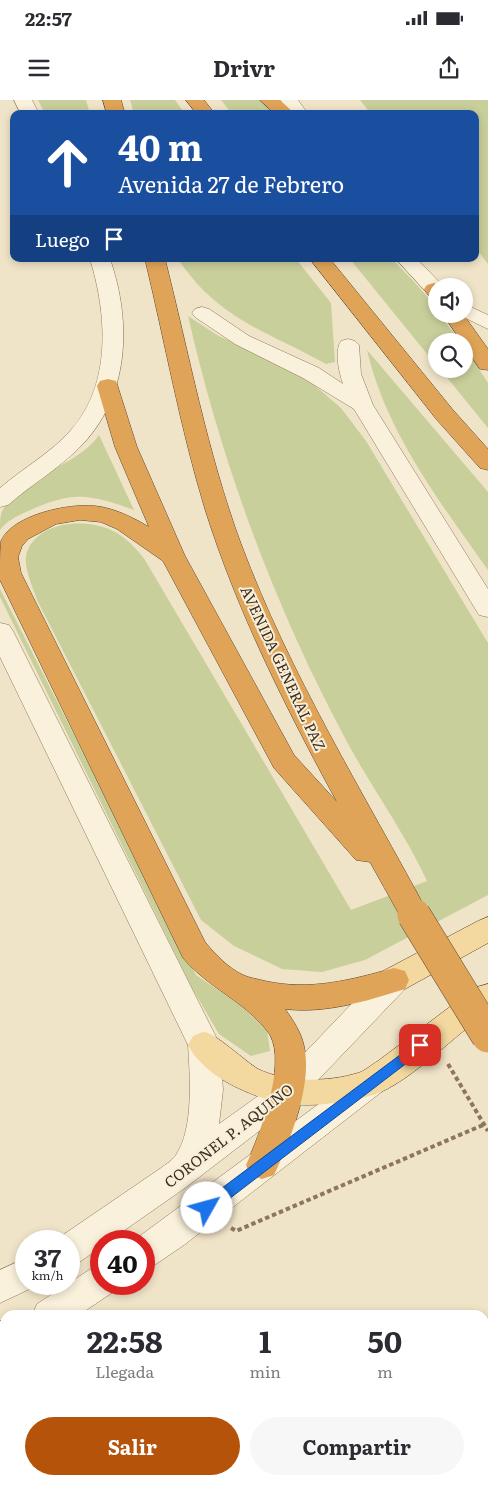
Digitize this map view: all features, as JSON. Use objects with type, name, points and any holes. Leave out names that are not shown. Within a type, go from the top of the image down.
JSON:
[{"type":"highway","points":[[195,100],[203,110]]},
{"type":"highway","points":[[269,100],[281,110]]},
{"type":"highway","name":"AVENIDA GENERAL PAZ","points":[[156,262],[204,469],[229,543],[263,629],[321,750],[414,916],[488,1036]]},
{"type":"highway","points":[[322,262],[444,415],[488,463]]},
{"type":"highway","points":[[459,323],[488,364]]},
{"type":"highway","points":[[108,386],[126,447],[173,556],[284,761],[399,888]]},
{"type":"highway","points":[[173,556],[123,522],[105,515],[83,511],[62,514],[26,530],[13,543],[6,557],[8,573],[194,950],[207,967],[262,1005],[279,1022],[289,1044],[292,1069],[273,1142],[262,1165]]},
{"type":"highway","points":[[231,984],[269,994],[302,998],[341,994],[394,980]]},
{"type":"main road","points":[[394,980],[488,929]]},
{"type":"main road","points":[[204,1045],[220,1061],[262,1086],[286,1093],[326,1092],[373,1081],[488,996]]},
{"type":"street","points":[[0,500],[65,449],[80,434],[108,386],[113,342],[112,304],[101,262]]},
{"type":"street","points":[[409,262],[428,283]]},
{"type":"street","points":[[202,313],[242,340],[311,373],[362,405]]},
{"type":"street","points":[[473,315],[488,323]]},
{"type":"street","points":[[348,345],[350,374],[362,405],[488,609]]},
{"type":"street","points":[[0,631],[204,1045],[207,1090],[202,1128],[189,1164]]},
{"type":"street","name":"CORONEL P. AQUINO","points":[[80,1242],[173,1178],[189,1164],[286,1093],[394,980]]},
{"type":"street","points":[[155,1245],[207,1208],[373,1081]]},
{"type":"street","points":[[0,1287],[15,1280]]},
{"type":"street","points":[[57,1310],[90,1288]]},
{"type":"path","points":[[454,1058],[448,1064],[488,1131]]},
{"type":"path","points":[[207,1208],[236,1231],[483,1125]]},
{"type":"green space","points":[[38,100],[86,100],[89,110],[43,110]]},
{"type":"green space","points":[[130,100],[175,100],[182,110],[133,110]]},
{"type":"green space","points":[[221,100],[259,100],[270,110],[229,110]]},
{"type":"green space","points":[[360,100],[488,100],[488,264],[479,252],[479,110],[368,110]]},
{"type":"green space","points":[[180,262],[298,262],[331,303],[335,362],[326,364],[245,322],[210,296],[193,279]]},
{"type":"green space","points":[[352,262],[395,262],[428,299],[428,323],[446,323],[454,333],[428,333],[428,355]]},
{"type":"green space","points":[[188,316],[217,335],[287,368],[313,384],[341,408],[366,441],[488,643],[488,895],[365,960],[322,972],[282,969],[234,946],[201,920],[37,600],[27,569],[27,552],[33,542],[41,534],[52,528],[64,525],[89,524],[111,530],[126,539],[145,560],[351,910],[427,881],[409,845],[346,740],[320,689],[273,586],[234,480],[217,426]]},
{"type":"green space","points":[[367,350],[488,492],[488,570],[434,492],[401,438],[387,409]]},
{"type":"green space","points":[[473,360],[488,383],[488,428],[447,378],[473,378]]},
{"type":"green space","points":[[99,435],[134,510],[104,500],[80,497],[68,498],[42,505],[15,517],[0,530],[1,514],[8,502],[19,491],[77,456]]},
{"type":"green space","points":[[0,589],[196,975],[240,1005],[267,1030],[270,1051],[251,1056],[219,1034],[192,988],[0,597]]},
{"type":"route","points":[[207,1208],[420,1045]]}]
